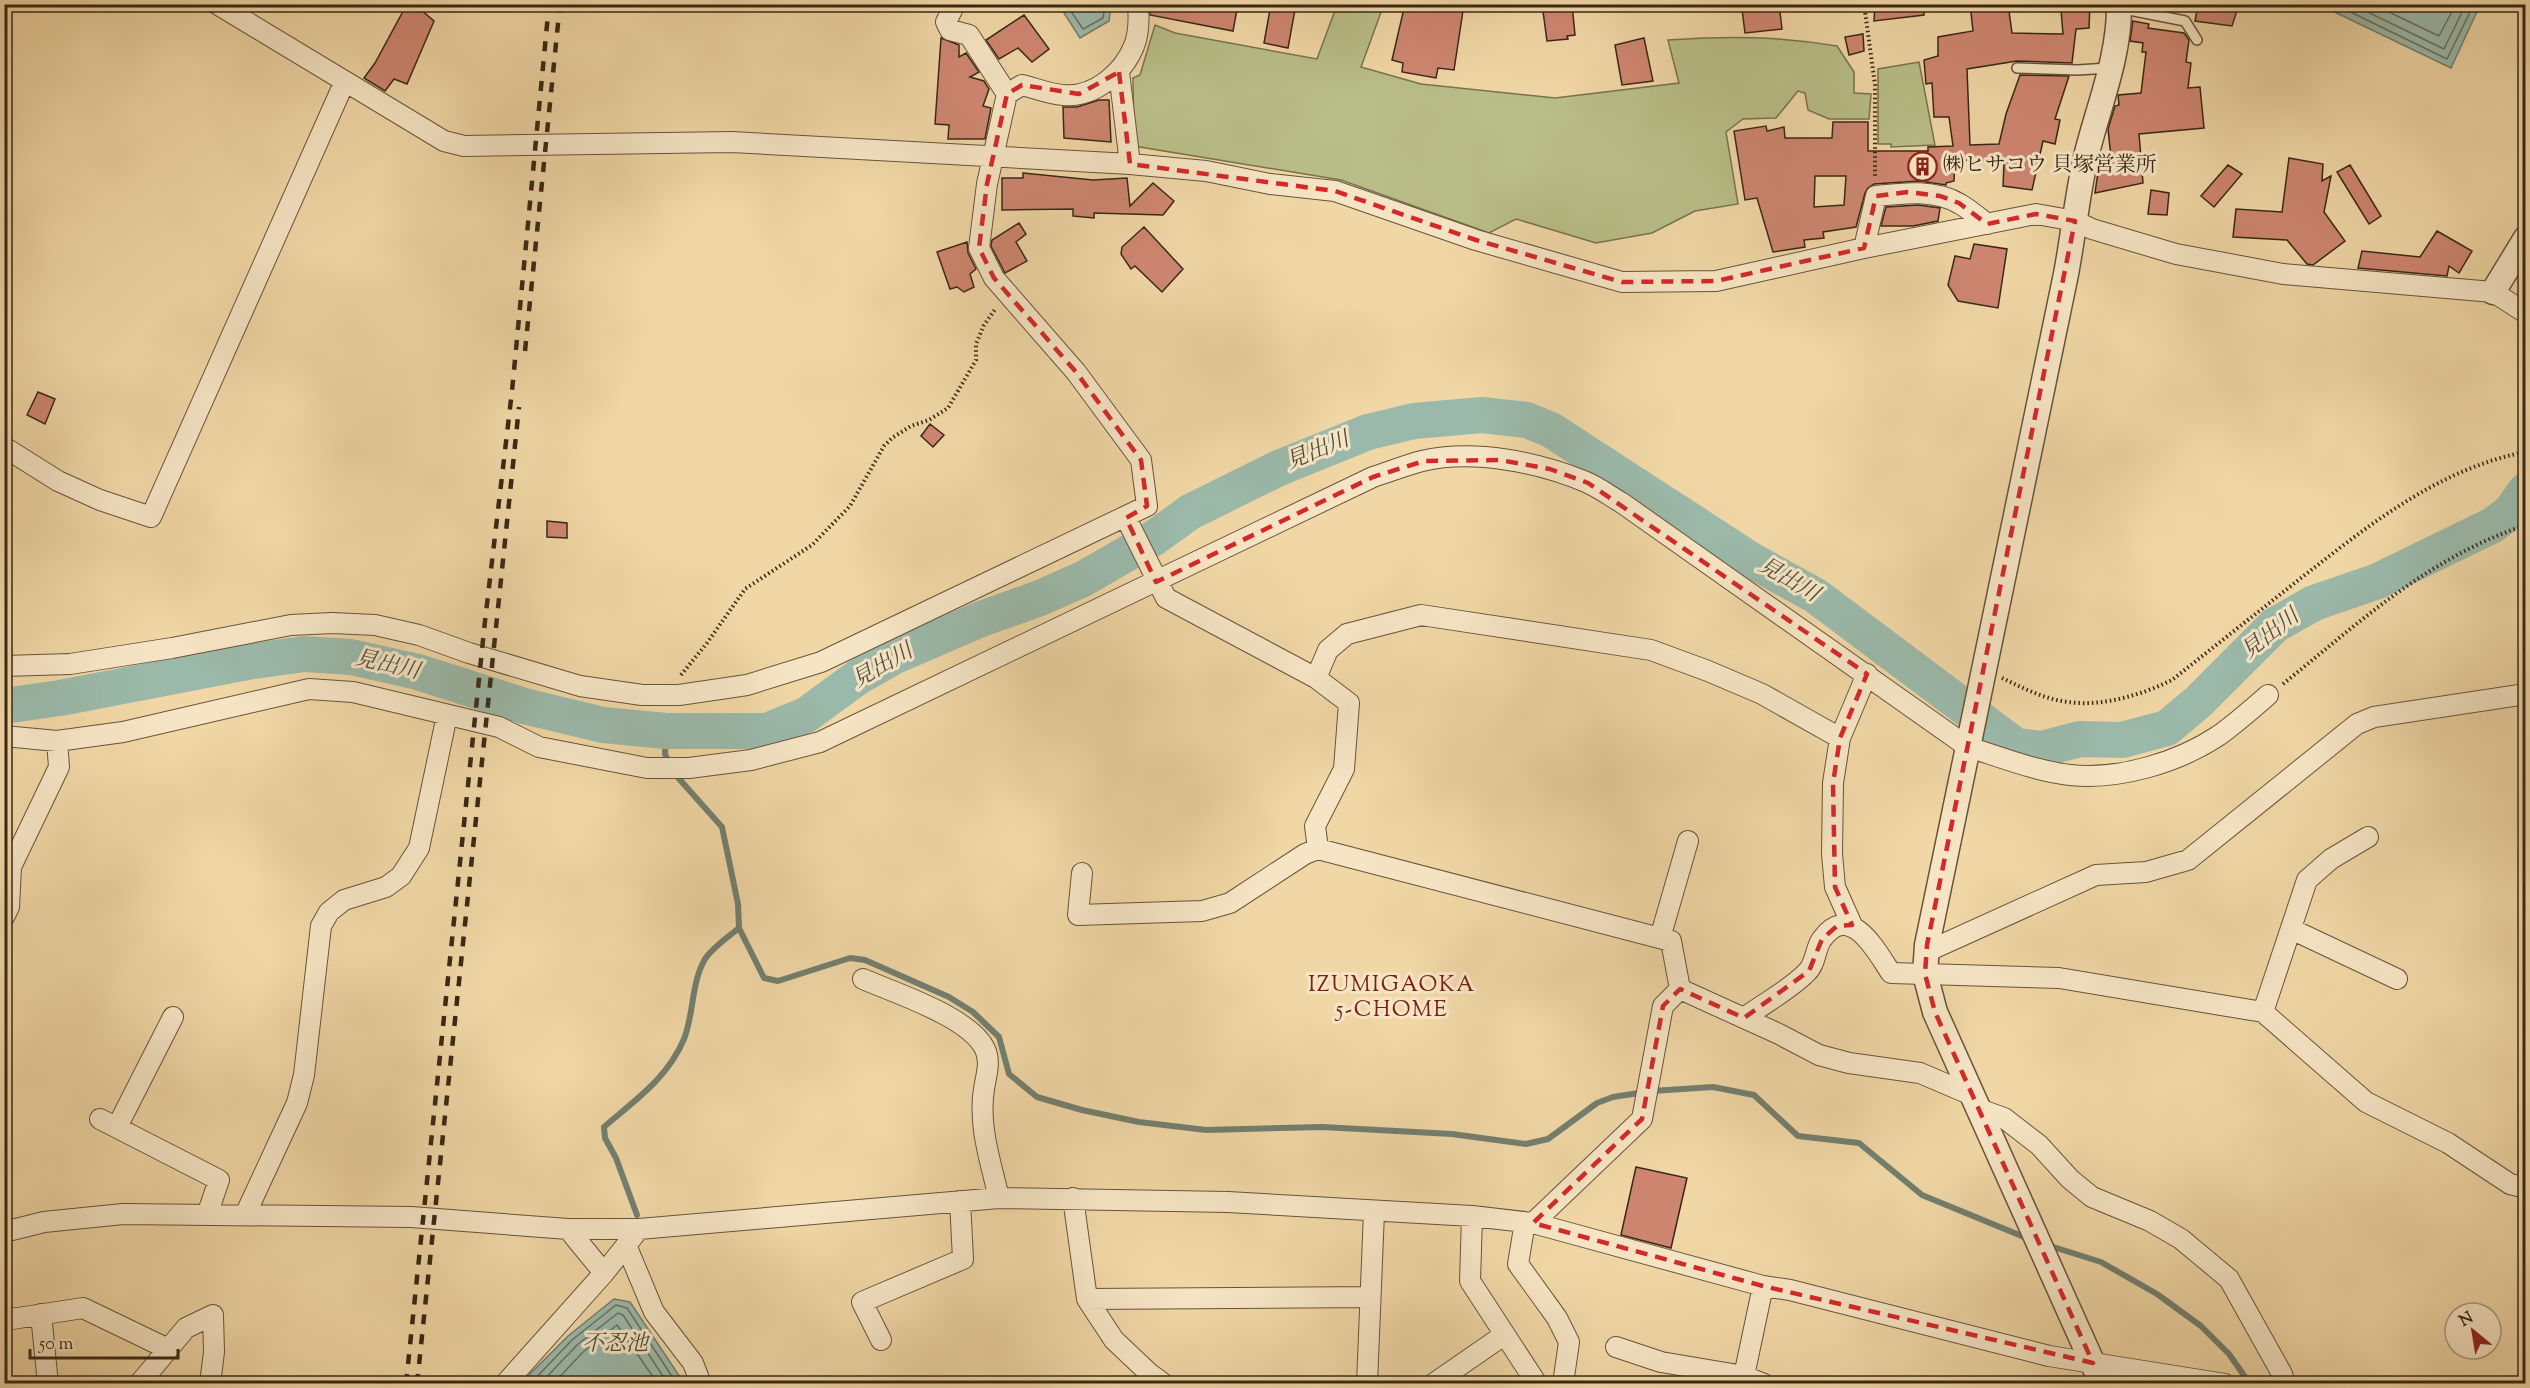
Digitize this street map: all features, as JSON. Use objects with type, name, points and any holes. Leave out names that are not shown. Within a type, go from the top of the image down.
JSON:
[{"type":"street","points":[[217,4],[344,83],[444,141],[464,146],[732,142],[1130,164],[1206,171],[1270,184],[1335,191],[1476,240],[1622,282],[1716,281],[1864,248],[2036,214],[2076,221],[2092,229],[2176,254],[2283,274],[2493,292],[2526,313]]},
{"type":"street","points":[[4,666],[70,664],[172,648],[291,625],[332,623],[375,625],[419,635],[469,653],[580,686],[642,695],[679,695],[747,685],[790,674],[821,662],[1147,506],[1141,460],[1076,372],[994,278],[979,248],[987,184],[1007,94],[969,35],[950,30],[946,22],[955,4]]},
{"type":"street","points":[[1007,94],[1022,85],[1063,95],[1079,94],[1103,85],[1119,72],[1135,45],[1138,4]]},
{"type":"street","points":[[2098,1373],[1935,1012],[1926,963],[2076,221],[2085,162],[2111,68],[2117,36],[2119,6]]},
{"type":"street","points":[[1119,72],[1130,164]]},
{"type":"street","points":[[4,447],[58,481],[100,500],[151,517],[344,83]]},
{"type":"street","points":[[1864,248],[1876,196],[1908,192],[1940,196],[1959,203],[1987,224]]},
{"type":"street","points":[[2493,292],[2526,238]]},
{"type":"street","points":[[4,736],[57,741],[123,732],[309,689],[353,692],[499,727],[540,747],[647,768],[688,768],[751,760],[820,742],[1373,477],[1424,461],[1466,457],[1500,460],[1550,469],[1588,483],[1632,510],[1968,747],[2017,762],[2068,775],[2093,776],[2156,766],[2217,736],[2268,695]]},
{"type":"street","points":[[1126,518],[1166,598],[1316,678],[1349,703],[1344,769],[1315,826],[1318,849]]},
{"type":"street","points":[[1316,678],[1329,651],[1347,634],[1421,615],[1651,650],[1762,694],[1840,738]]},
{"type":"street","points":[[1867,674],[1840,738],[1833,783],[1832,854],[1835,887],[1852,925],[1868,937],[1891,973],[1926,963],[2096,875],[2146,872],[2188,860],[2357,724],[2374,717],[2526,694]]},
{"type":"street","points":[[245,1215],[297,1103],[304,1075],[321,926],[329,912],[344,900],[386,887],[401,876],[419,848],[447,715]]},
{"type":"street","points":[[4,917],[9,907],[11,867],[59,767],[57,741]]},
{"type":"street","points":[[2263,1012],[2307,880],[2331,858],[2368,837]]},
{"type":"street","points":[[1660,938],[1688,841]]},
{"type":"street","points":[[1082,873],[1078,915],[1202,911],[1230,903],[1305,854],[1318,849],[1671,940],[1680,989]]},
{"type":"street","points":[[1744,1018],[1809,971],[1822,939],[1837,926],[1852,925]]},
{"type":"street","points":[[2291,929],[2397,979]]},
{"type":"street","points":[[1926,963],[2059,978],[2263,1012],[2366,1102],[2448,1143],[2510,1184],[2526,1188]]},
{"type":"street","points":[[863,979],[950,1017],[972,1031],[985,1049],[989,1066],[984,1091],[982,1121],[999,1198]]},
{"type":"street","points":[[1680,989],[1779,1034],[1819,1055],[1849,1064],[1920,1073],[2004,1118],[2039,1145],[2070,1179],[2092,1197],[2150,1221],[2170,1233],[2229,1279],[2285,1383]]},
{"type":"street","points":[[1563,1383],[1569,1342],[1557,1318],[1518,1264],[1529,1222],[1642,1119],[1663,1006],[1680,989]]},
{"type":"street","points":[[173,1017],[109,1123],[219,1180],[207,1215]]},
{"type":"street","points":[[4,1232],[44,1222],[123,1214],[411,1217],[568,1229],[639,1229],[999,1198],[1228,1202],[1472,1216],[1529,1222],[1763,1287],[1790,1290],[2049,1356],[2098,1373],[2225,1383]]},
{"type":"street","points":[[1073,1198],[1087,1299],[1114,1340],[1152,1380]]},
{"type":"street","points":[[881,1340],[862,1302],[963,1259],[960,1200]]},
{"type":"street","points":[[1367,1383],[1374,1212]]},
{"type":"street","points":[[1472,1216],[1470,1281],[1536,1383]]},
{"type":"street","points":[[568,1229],[604,1273]]},
{"type":"street","points":[[505,1383],[604,1273],[639,1229]]},
{"type":"street","points":[[626,1245],[654,1312],[693,1363],[701,1383]]},
{"type":"street","points":[[1744,1376],[1763,1287]]},
{"type":"street","points":[[1087,1299],[1370,1297]]},
{"type":"street","points":[[4,1314],[12,1319],[83,1308],[168,1349]]},
{"type":"street","points":[[41,1314],[48,1383]]},
{"type":"street","points":[[139,1383],[186,1328],[213,1315],[214,1352],[210,1383]]},
{"type":"street","points":[[1433,1383],[1504,1335]]},
{"type":"street","points":[[1616,1347],[1695,1376],[1744,1376],[1764,1383]]},
{"type":"lane","points":[[2119,6],[2185,21],[2197,40]]},
{"type":"lane","points":[[2017,68],[2078,70],[2111,68]]},
{"type":"path","points":[[1864,4],[1875,85],[1876,196]]},
{"type":"path","points":[[665,695],[707,643],[745,589],[812,545],[850,506],[884,446],[911,426],[929,420],[948,408],[976,360],[976,344],[984,325],[1008,293]]},
{"type":"path","points":[[1985,670],[2033,693],[2068,702],[2113,700],[2145,693],[2172,680],[2372,522],[2424,491],[2472,467],[2526,452]]},
{"type":"path","points":[[2268,695],[2395,594],[2446,559],[2490,537],[2526,525]]},
{"type":"highlighted area","points":[[1119,72],[1130,164],[1335,191],[1476,240],[1622,282],[1716,281],[1864,248],[1876,196],[1908,192],[1940,196],[1959,203],[1987,224],[2036,214],[2075,221],[1927,945],[1925,974],[1935,1012],[2093,1363],[1763,1286],[1533,1223],[1642,1119],[1663,1006],[1680,989],[1744,1018],[1809,971],[1822,939],[1837,926],[1852,925],[1835,887],[1833,783],[1840,738],[1867,674],[1588,483],[1550,469],[1500,460],[1424,461],[1373,477],[1156,582],[1126,518],[1147,506],[1141,460],[1076,372],[994,278],[979,248],[987,184],[1007,94],[1022,85],[1079,94]]},
{"type":"green space","points":[[1384,4],[1361,67],[1421,84],[1555,98],[1679,83],[1668,40],[1773,39],[1837,46],[1854,72],[1854,93],[1871,94],[1869,119],[1829,119],[1808,110],[1805,93],[1798,91],[1776,118],[1743,119],[1726,132],[1738,204],[1695,211],[1652,233],[1596,243],[1516,219],[1489,233],[1341,180],[1134,146],[1133,78],[1140,75],[1155,25],[1175,33],[1317,59],[1337,5]]},
{"type":"green space","points":[[1919,62],[1935,145],[1891,147],[1891,144],[1878,144],[1878,69]]},
{"type":"water","points":[[1059,5],[1111,5],[1109,21],[1080,38]]},
{"type":"water","points":[[2320,5],[2480,5],[2451,68]]},
{"type":"water","name":"不忍池","points":[[614,1299],[630,1302],[684,1383],[521,1383],[568,1336]]},
{"type":"building","points":[[407,4],[414,4],[434,21],[407,84],[394,79],[385,91],[364,78],[375,63]]},
{"type":"building","points":[[1150,4],[1238,4],[1233,31],[1150,15]]},
{"type":"building","points":[[1271,4],[1296,4],[1288,48],[1264,43]]},
{"type":"building","points":[[1405,4],[1464,4],[1454,70],[1438,68],[1436,78],[1402,72],[1403,63],[1392,60]]},
{"type":"building","points":[[1542,4],[1572,4],[1575,35],[1567,36],[1568,39],[1547,41]]},
{"type":"building","points":[[1779,4],[1782,29],[1745,33],[1742,9]]},
{"type":"building","points":[[1875,4],[1923,4],[1924,15],[1874,21]]},
{"type":"building","points":[[1970,4],[2008,4],[2012,33],[2063,34],[2061,10],[2069,10],[2068,4],[2090,4],[2089,28],[2076,29],[2072,63],[2017,61],[1967,69],[1970,145],[1999,144],[2006,114],[2020,75],[2069,76],[2055,119],[2060,120],[2055,144],[2043,141],[2032,190],[2003,186],[2004,164],[2002,161],[1955,160],[1954,181],[1946,185],[1919,181],[1874,184],[1865,193],[1856,227],[1823,232],[1824,238],[1804,240],[1805,247],[1773,252],[1757,198],[1745,200],[1734,131],[1766,126],[1767,131],[1784,127],[1785,138],[1832,138],[1833,122],[1868,122],[1868,151],[1928,151],[1928,147],[1953,146],[1949,117],[1934,117],[1932,83],[1926,84],[1924,60],[1938,56],[1938,37],[1973,31]],"holes":[[[1815,176],[1846,176],[1844,205],[1814,207]]]},
{"type":"building","points":[[2198,4],[2239,4],[2232,26],[2195,21]]},
{"type":"building","points":[[1024,15],[1049,49],[1032,62],[1018,48],[999,59],[986,40]]},
{"type":"building","points":[[2133,21],[2149,24],[2148,28],[2184,33],[2189,40],[2186,62],[2191,63],[2188,88],[2200,87],[2204,128],[2139,134],[2143,183],[2095,193],[2100,158],[2111,157],[2108,129],[2115,106],[2119,105],[2118,95],[2141,93],[2146,52],[2142,52],[2143,43],[2130,41]]},
{"type":"building","points":[[1863,34],[1864,51],[1849,55],[1845,37]]},
{"type":"building","points":[[941,38],[959,45],[959,57],[966,53],[979,72],[970,77],[984,81],[989,89],[983,106],[991,108],[985,139],[948,139],[949,125],[935,124]]},
{"type":"building","points":[[1644,38],[1653,81],[1622,85],[1615,45]]},
{"type":"building","points":[[1099,100],[1109,100],[1111,142],[1064,138],[1063,107],[1077,107]]},
{"type":"building","points":[[2289,158],[2323,164],[2322,181],[2331,176],[2324,212],[2345,241],[2313,265],[2307,264],[2287,240],[2233,237],[2236,209],[2282,212]]},
{"type":"building","points":[[2228,165],[2242,174],[2214,207],[2201,196]]},
{"type":"building","points":[[2350,165],[2381,216],[2369,224],[2337,172]]},
{"type":"building","points":[[1023,173],[1093,180],[1127,178],[1130,206],[1153,183],[1174,201],[1163,215],[1094,213],[1094,218],[1073,216],[1073,209],[1002,210],[1002,178],[1023,178]]},
{"type":"building","points":[[2151,190],[2169,193],[2167,215],[2148,214]]},
{"type":"building","points":[[1918,205],[1940,208],[1938,221],[1913,226],[1881,226],[1886,207]]},
{"type":"building","points":[[1019,223],[1026,234],[1016,242],[1027,261],[1005,273],[991,246],[992,240]]},
{"type":"building","points":[[1144,227],[1183,269],[1162,292],[1135,266],[1131,269],[1121,254],[1122,247]]},
{"type":"building","points":[[2437,231],[2472,251],[2459,273],[2449,266],[2447,276],[2358,268],[2362,251],[2420,257]]},
{"type":"building","points":[[967,242],[968,253],[976,269],[970,274],[974,287],[964,292],[957,287],[950,289],[937,252]]},
{"type":"building","points":[[1974,244],[2007,249],[1998,308],[1958,301],[1948,285],[1955,256],[1970,259]]},
{"type":"building","points":[[38,392],[55,399],[45,424],[27,415]]},
{"type":"building","points":[[930,424],[944,435],[933,447],[921,436]]},
{"type":"building","points":[[547,521],[567,523],[567,538],[547,537]]},
{"type":"building","points":[[1636,1167],[1687,1178],[1671,1248],[1621,1235]]},
{"type":"waterway","name":"見出川","points":[[4,706],[60,698],[247,662],[304,654],[351,657],[418,672],[524,706],[603,725],[666,731],[767,731],[806,715],[858,677],[893,657],[1083,579],[1154,538],[1190,512],[1279,468],[1368,432],[1414,421],[1482,415],[1527,420],[1551,430],[1751,560],[1816,596],[2016,746],[2042,749],[2080,739],[2122,740],[2167,728],[2198,702],[2275,625],[2314,603],[2378,581],[2493,525],[2510,512],[2526,490]]},
{"type":"waterway","points":[[666,731],[665,754],[673,772],[722,827],[738,904],[739,928],[764,978],[778,981],[850,958],[865,960],[949,997],[973,1012],[999,1037],[1009,1074],[1037,1097],[1082,1110],[1139,1122],[1206,1130],[1322,1127],[1452,1134],[1526,1144],[1548,1139],[1597,1103],[1613,1097],[1652,1091],[1713,1087],[1754,1095],[1798,1136],[1859,1143],[1922,1195],[2029,1239]]},
{"type":"waterway","points":[[637,1215],[616,1158],[605,1138],[604,1127],[649,1088],[669,1066],[684,1039],[700,968],[716,946],[739,928]]},
{"type":"waterway","points":[[2047,1245],[2101,1262],[2157,1294],[2201,1326],[2229,1354],[2250,1384]]},
{"type":"railway","points":[[406,1384],[485,621],[512,391],[549,4]]},
{"type":"railway","points":[[525,351],[560,4]]},
{"type":"railway","points":[[417,1384],[519,407]]},
{"type":"place","name":"㈱ヒサコウ 貝塚営業所","points":[[1922,166]]},
{"type":"district","name":"IZUMIGAOKA 5-CHOME","points":[[1392,998]]}]
